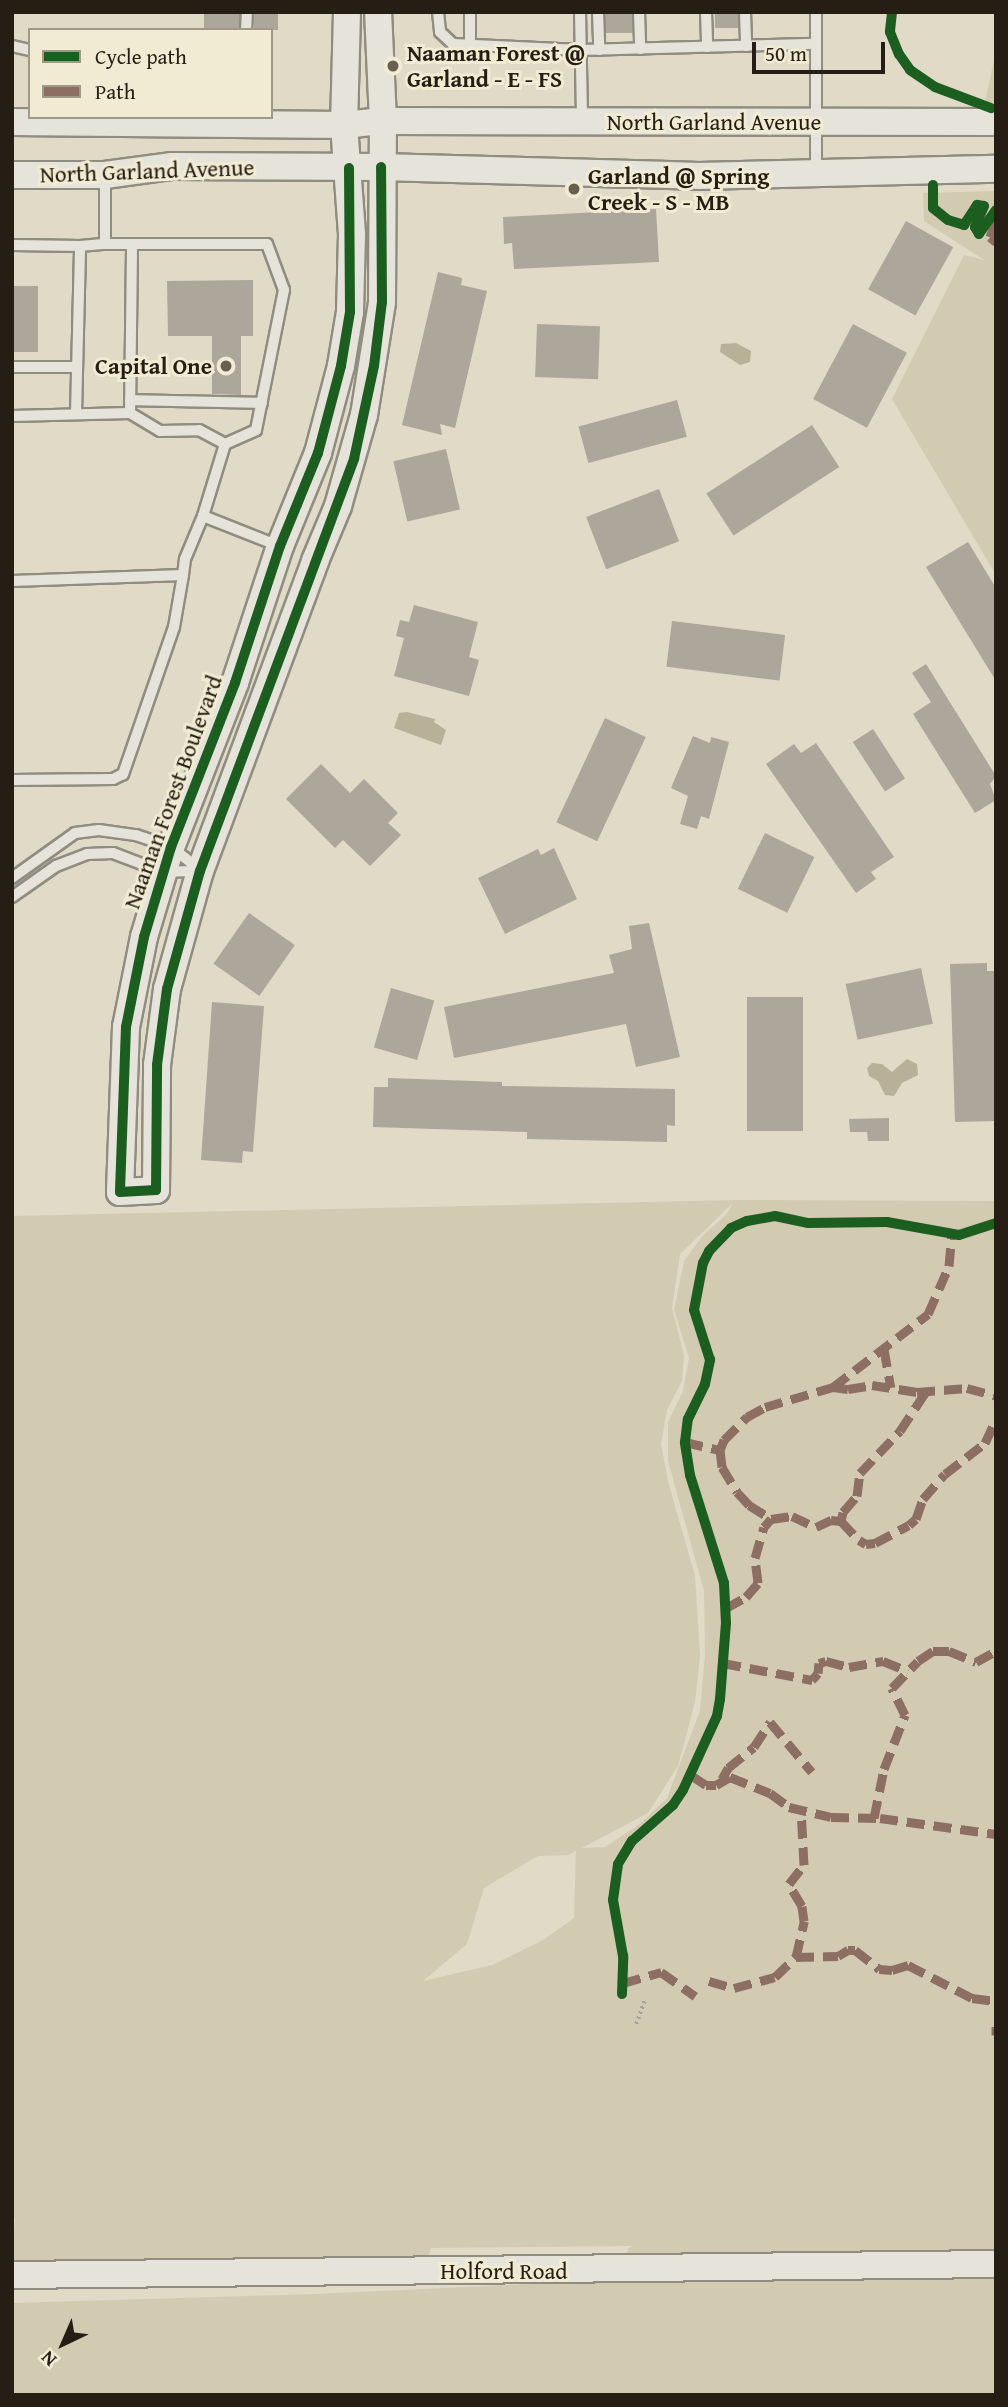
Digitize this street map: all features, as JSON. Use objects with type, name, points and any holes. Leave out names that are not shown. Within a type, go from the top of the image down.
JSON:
[{"type":"street","name":"Naaman Forest Boulevard","points":[[347,12],[344,125],[349,168],[350,312],[341,366],[318,453],[280,546],[235,683],[167,860],[134,975],[126,1027],[120,1192],[156,1190],[160,1027],[167,989],[200,871],[354,459],[374,366],[382,302],[383,121],[378,12]]},
{"type":"street","name":"North Garland Avenue","points":[[12,122],[344,125],[383,121],[996,122]]},
{"type":"street","name":"North Garland Avenue","points":[[12,175],[105,175],[172,166],[381,167],[699,176],[996,169]]},
{"type":"street","points":[[280,546],[315,561]]},
{"type":"street","name":"Holford Road","points":[[12,2275],[996,2264]]},
{"type":"lane","points":[[438,12],[440,32],[453,44],[581,50],[816,44]]},
{"type":"lane","points":[[470,12],[471,45]]},
{"type":"lane","points":[[580,12],[582,122]]},
{"type":"lane","points":[[598,12],[599,50]]},
{"type":"lane","points":[[639,12],[640,49]]},
{"type":"lane","points":[[706,12],[707,47]]},
{"type":"lane","points":[[745,12],[746,46]]},
{"type":"lane","points":[[816,12],[816,173]]},
{"type":"lane","points":[[105,175],[105,244]]},
{"type":"lane","points":[[130,413],[132,244]]},
{"type":"lane","points":[[12,245],[267,244],[284,290],[256,430],[225,443],[199,430],[160,431],[130,413],[12,416]]},
{"type":"lane","points":[[76,414],[80,246]]},
{"type":"lane","points":[[12,367],[77,367]]},
{"type":"lane","points":[[130,401],[262,403]]},
{"type":"lane","points":[[12,780],[113,779],[123,774],[171,638],[186,559],[203,516],[225,443]]},
{"type":"lane","points":[[203,516],[280,546]]},
{"type":"lane","points":[[12,581],[183,575]]},
{"type":"lane","points":[[12,878],[75,833],[112,830],[167,860],[200,871]]},
{"type":"lane","points":[[12,897],[56,866],[88,854],[113,853],[167,860],[200,871]]},
{"type":"path","points":[[636,2024],[645,1999]]},
{"type":"shaded area","points":[[996,50],[996,103],[985,103]]},
{"type":"shaded area","points":[[996,191],[996,575],[892,399],[964,255],[984,260],[924,221],[923,193]]},
{"type":"shaded area","points":[[736,343],[751,351],[750,362],[740,365],[720,352],[721,344]]},
{"type":"shaded area","points":[[407,712],[435,719],[434,722],[446,730],[441,745],[394,728],[399,713]]},
{"type":"shaded area","points":[[907,1059],[917,1064],[918,1075],[902,1083],[894,1096],[885,1095],[878,1081],[869,1076],[867,1068],[872,1063],[882,1064],[892,1072]]},
{"type":"shaded area","points":[[736,1200],[996,1201],[996,2251],[626,2261],[628,2249],[633,2246],[431,2248],[426,2264],[12,2263],[15,2218],[12,2217],[12,1216]],"holes":[[[733,1203],[725,1216],[704,1234],[684,1261],[674,1310],[689,1358],[683,1391],[668,1422],[668,1461],[704,1591],[705,1656],[700,1711],[667,1798],[640,1824],[605,1847],[582,1848],[648,1813],[678,1766],[695,1702],[700,1656],[695,1576],[669,1485],[661,1444],[667,1410],[682,1381],[684,1355],[672,1308],[680,1254]],[[576,1851],[574,1918],[543,1940],[492,1965],[423,1981],[467,1944],[484,1888],[538,1856],[568,1855]]]},
{"type":"shaded area","points":[[996,2278],[996,2395],[12,2395],[12,2303],[315,2294],[637,2279]]},
{"type":"building","points":[[204,12],[240,12],[240,28],[204,28]]},
{"type":"building","points":[[254,12],[278,12],[278,30],[254,28]]},
{"type":"building","points":[[605,12],[632,12],[632,33],[605,33]]},
{"type":"building","points":[[715,12],[738,12],[738,28],[715,28]]},
{"type":"building","points":[[656,209],[659,262],[514,269],[512,243],[504,244],[503,217]]},
{"type":"building","points":[[906,221],[953,247],[915,315],[868,289]]},
{"type":"building","points":[[438,272],[462,278],[461,285],[487,291],[455,428],[440,424],[442,435],[402,425]]},
{"type":"building","name":"Capital One","points":[[253,280],[253,336],[241,336],[241,395],[212,394],[212,336],[168,336],[167,281]]},
{"type":"building","points":[[12,286],[38,286],[38,352],[12,352]]},
{"type":"building","points":[[537,324],[600,326],[598,379],[535,377]]},
{"type":"building","points":[[853,324],[907,353],[867,428],[813,399]]},
{"type":"building","points":[[677,400],[687,437],[588,463],[578,426]]},
{"type":"building","points":[[812,425],[839,467],[734,536],[706,494]]},
{"type":"building","points":[[446,449],[460,509],[407,522],[393,461]]},
{"type":"building","points":[[659,489],[679,541],[606,569],[586,517]]},
{"type":"building","points":[[968,542],[996,588],[996,681],[926,567]]},
{"type":"building","points":[[414,605],[478,622],[469,657],[479,660],[469,696],[394,676],[404,638],[396,636],[400,620],[409,622]]},
{"type":"building","points":[[672,621],[785,635],[780,681],[666,667]]},
{"type":"building","points":[[926,664],[996,776],[990,784],[996,800],[975,813],[913,714],[931,702],[912,673]]},
{"type":"building","points":[[605,718],[646,737],[597,841],[556,822]]},
{"type":"building","points":[[873,729],[905,778],[885,792],[853,742]]},
{"type":"building","points":[[693,736],[710,743],[711,737],[729,742],[709,819],[701,816],[697,829],[680,824],[688,796],[671,788]]},
{"type":"building","points":[[816,743],[894,857],[871,872],[876,879],[856,893],[766,764],[794,744],[801,753]]},
{"type":"building","points":[[321,764],[350,793],[364,779],[398,813],[388,823],[401,835],[370,866],[343,840],[335,848],[286,799]]},
{"type":"building","points":[[765,833],[814,857],[787,913],[738,889]]},
{"type":"building","points":[[554,848],[577,899],[505,934],[478,878],[538,849],[541,855]]},
{"type":"building","points":[[249,913],[295,945],[259,996],[213,964]]},
{"type":"building","points":[[649,923],[680,1057],[636,1067],[626,1024],[454,1058],[444,1007],[614,973],[609,955],[632,949],[629,926]]},
{"type":"building","points":[[987,963],[987,971],[996,971],[996,1121],[955,1122],[950,964]]},
{"type":"building","points":[[921,968],[933,1024],[858,1040],[846,984]]},
{"type":"building","points":[[391,988],[434,1000],[417,1060],[374,1048]]},
{"type":"building","points":[[747,997],[803,997],[803,1131],[747,1131]]},
{"type":"building","points":[[212,1002],[264,1006],[253,1152],[243,1151],[242,1163],[201,1160]]},
{"type":"building","points":[[388,1078],[502,1082],[502,1086],[675,1089],[675,1126],[667,1125],[667,1142],[527,1139],[527,1132],[373,1127],[374,1087],[388,1087]]},
{"type":"building","points":[[889,1118],[889,1141],[868,1141],[867,1132],[850,1132],[849,1119]]},
{"type":"marked path","points":[[996,221],[990,237],[996,242]]},
{"type":"marked path","points":[[833,1387],[928,1314],[949,1266],[952,1234]]},
{"type":"marked path","points":[[884,1349],[891,1387]]},
{"type":"marked path","points":[[685,1442],[720,1450],[724,1440],[747,1417],[765,1407],[833,1387],[848,1389],[872,1385],[917,1392],[967,1388],[996,1396]]},
{"type":"marked path","points":[[841,1521],[843,1512],[857,1496],[860,1473],[900,1431],[927,1390]]},
{"type":"marked path","points":[[726,1608],[746,1597],[758,1583],[755,1558],[764,1527],[771,1519],[792,1516],[816,1527],[831,1520],[841,1521],[859,1540],[866,1544],[875,1543],[916,1519],[923,1499],[945,1474],[985,1443],[996,1419]]},
{"type":"marked path","points":[[720,1450],[722,1467],[737,1492],[749,1505],[771,1519]]},
{"type":"marked path","points":[[874,1818],[884,1769],[905,1715],[892,1688],[918,1661],[933,1651],[949,1651],[976,1662],[996,1651]]},
{"type":"marked path","points":[[723,1663],[812,1680],[818,1673],[819,1663],[826,1661],[849,1667],[883,1661],[908,1671]]},
{"type":"marked path","points":[[722,1779],[728,1768],[754,1747],[770,1722],[812,1772]]},
{"type":"marked path","points":[[691,1775],[706,1785],[716,1785],[730,1777],[770,1793],[789,1807],[831,1817],[880,1818],[996,1834]]},
{"type":"marked path","points":[[796,1957],[804,1921],[802,1906],[789,1884],[804,1865],[801,1808]]},
{"type":"marked path","points":[[709,1981],[734,1988],[775,1977],[796,1957],[838,1956],[848,1950],[855,1950],[879,1969],[892,1970],[908,1965],[972,1998],[996,2001]]},
{"type":"marked path","points":[[623,1983],[661,1972],[695,1996]]},
{"type":"marked path","points":[[996,2026],[996,2035]]},
{"type":"cycle path","points":[[892,12],[890,32],[899,54],[910,70],[935,87],[991,108]]},
{"type":"cycle path","points":[[349,168],[350,312],[341,366],[318,453],[280,546],[235,683],[171,847],[144,937],[126,1027],[120,1192],[156,1190],[157,1065],[167,989],[200,871],[354,459],[374,366],[382,302],[381,167]]},
{"type":"cycle path","points":[[933,185],[933,208],[948,220],[964,225],[977,205],[984,206],[975,227],[979,234],[996,210]]},
{"type":"cycle path","points":[[622,1994],[623,1956],[613,1900],[618,1864],[632,1841],[673,1805],[683,1790],[717,1716],[720,1699],[726,1623],[724,1583],[690,1475],[685,1442],[688,1419],[705,1384],[710,1360],[694,1310],[703,1263],[709,1251],[731,1228],[747,1221],[775,1216],[808,1223],[887,1222],[959,1235],[996,1223]]},
{"type":"place","name":"Naaman Forest @ Garland - E - FS","points":[[393,66]]},
{"type":"place","name":"Garland @ Spring Creek - S - MB","points":[[574,189]]},
{"type":"place","name":"Capital One","points":[[226,366]]}]
